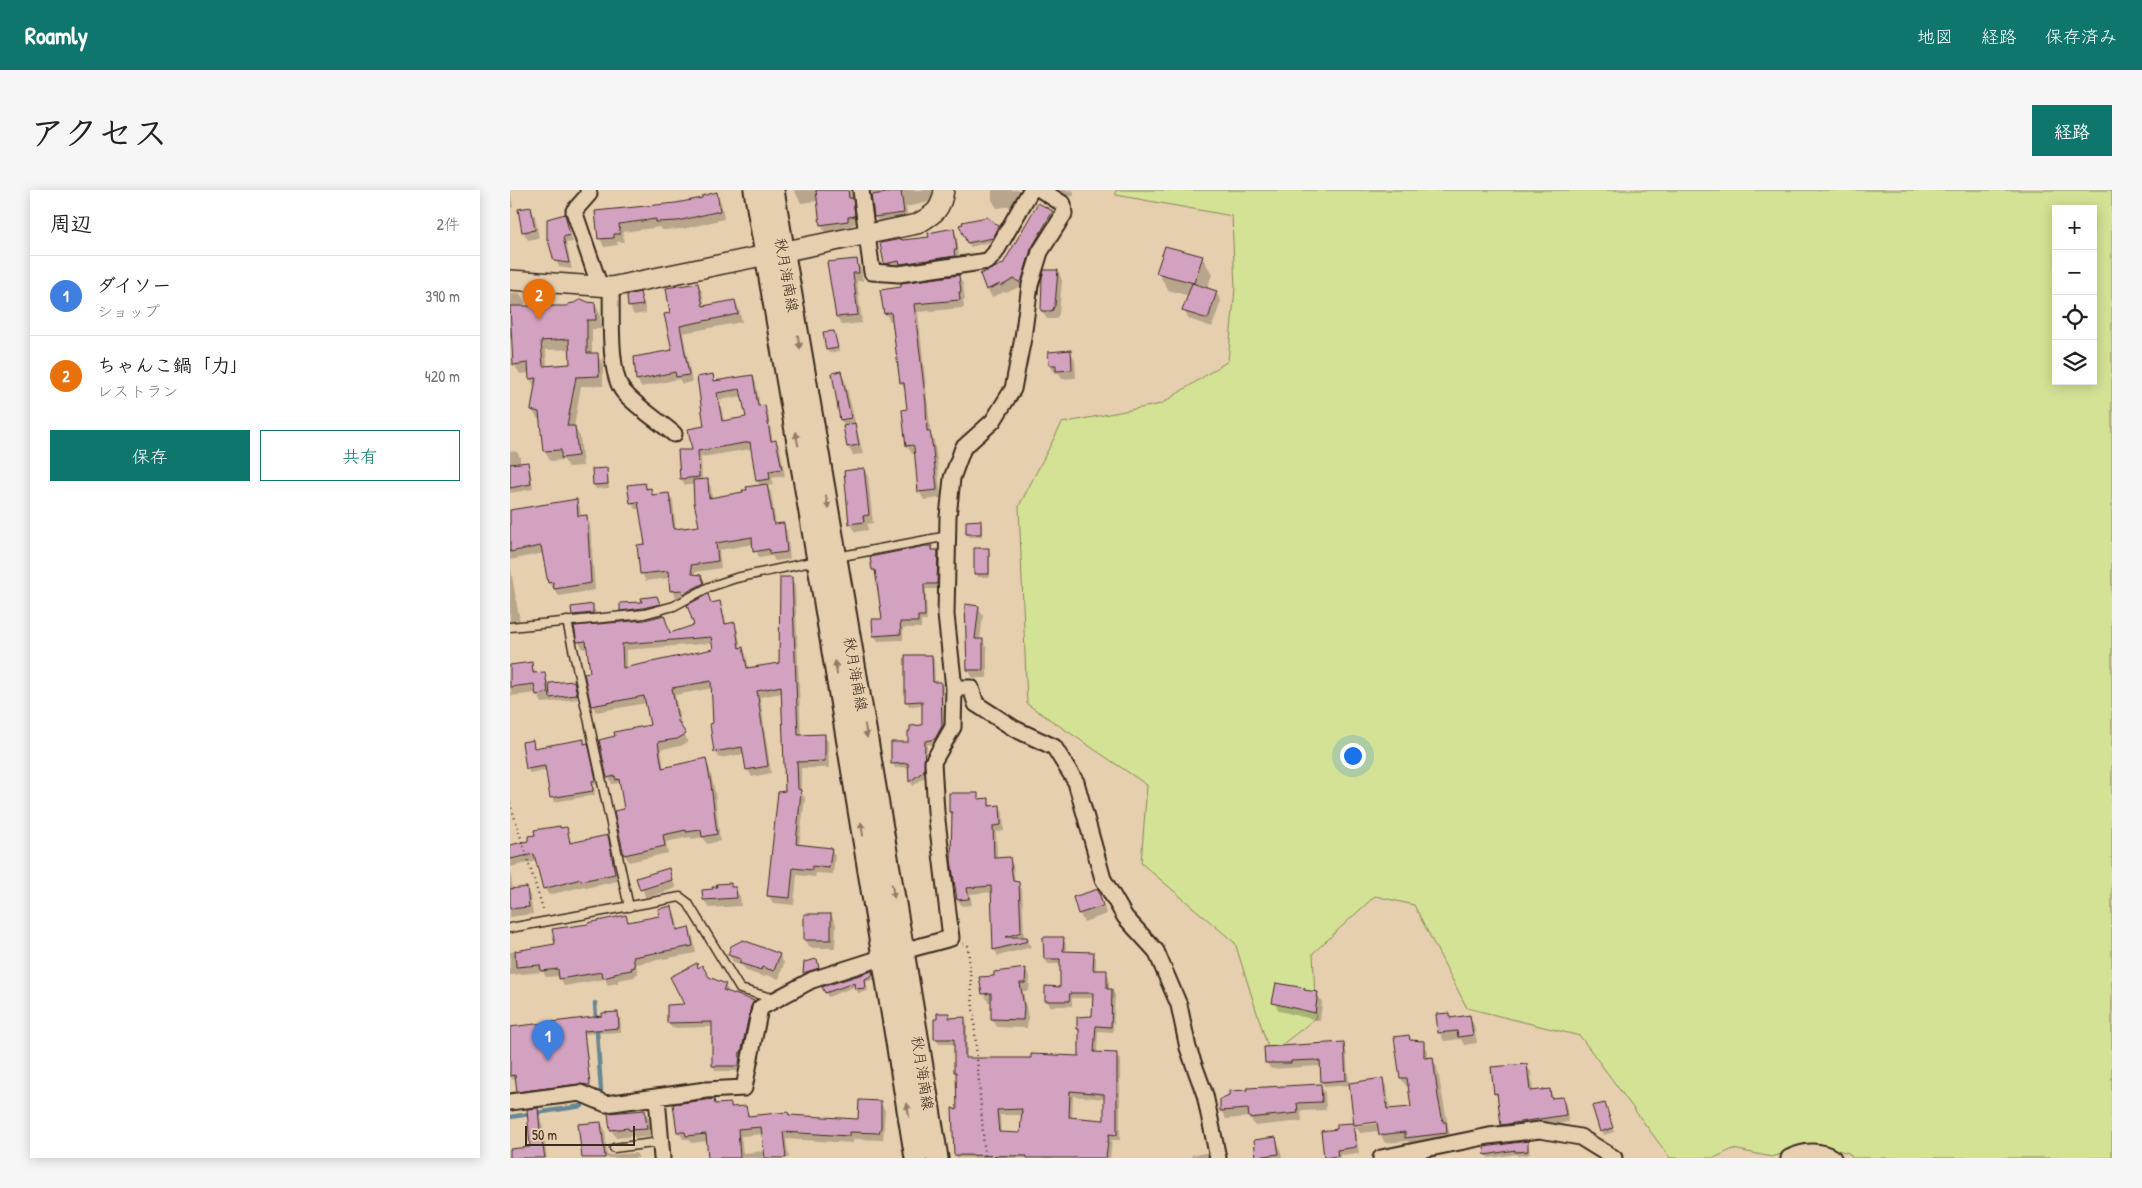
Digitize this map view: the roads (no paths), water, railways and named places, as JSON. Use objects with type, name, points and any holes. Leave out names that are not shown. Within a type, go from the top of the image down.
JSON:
[{"type":"main road","name":"秋月海南線","points":[[755,190],[774,253],[827,559],[903,950],[937,1158]]},
{"type":"main road","name":"秋月海南線","points":[[773,190],[774,253]]},
{"type":"main road","name":"秋月海南線","points":[[827,559],[883,958],[916,1158]]},
{"type":"street","points":[[588,190],[589,194],[574,211],[605,287],[614,368],[618,382],[624,392],[674,434]]},
{"type":"street","points":[[861,190],[872,272],[899,274],[988,261],[995,253],[1031,190]]},
{"type":"street","points":[[510,280],[605,287],[917,224],[934,214],[941,205],[944,190]]},
{"type":"street","points":[[510,1102],[580,1093],[606,1104],[706,1090],[744,1088],[760,1008],[812,980],[903,950],[951,938],[936,812],[933,762],[953,727],[954,688],[946,616],[948,517],[952,478],[963,448],[993,421],[1013,389],[1023,338],[1030,285],[1040,252],[1064,214],[1063,204],[1042,190]]},
{"type":"street","points":[[954,688],[971,688],[976,704],[1015,729],[1054,747],[1076,782],[1103,879],[1125,917],[1156,951],[1179,1004],[1188,1048],[1205,1095],[1218,1158]]},
{"type":"street","points":[[657,1097],[662,1158]]},
{"type":"street","points":[[1381,1158],[1489,1136],[1540,1130],[1580,1137],[1614,1158]]},
{"type":"street","points":[[1789,1158],[1810,1151],[1833,1158]]},
{"type":"lane","points":[[510,627],[644,614],[674,606],[709,586],[736,578],[948,536]]},
{"type":"lane","points":[[567,621],[629,907]]},
{"type":"lane","points":[[510,928],[680,897],[688,903],[740,989],[777,999]]},
{"type":"lane","points":[[614,1148],[661,1142]]},
{"type":"waterway","points":[[595,1003],[601,1090]]},
{"type":"waterway","points":[[510,1117],[582,1106]]},
{"type":"place","name":"ちゃんこ鍋「力」","points":[[539,320]]},
{"type":"place","name":"ダイソー","points":[[548,1061]]}]
